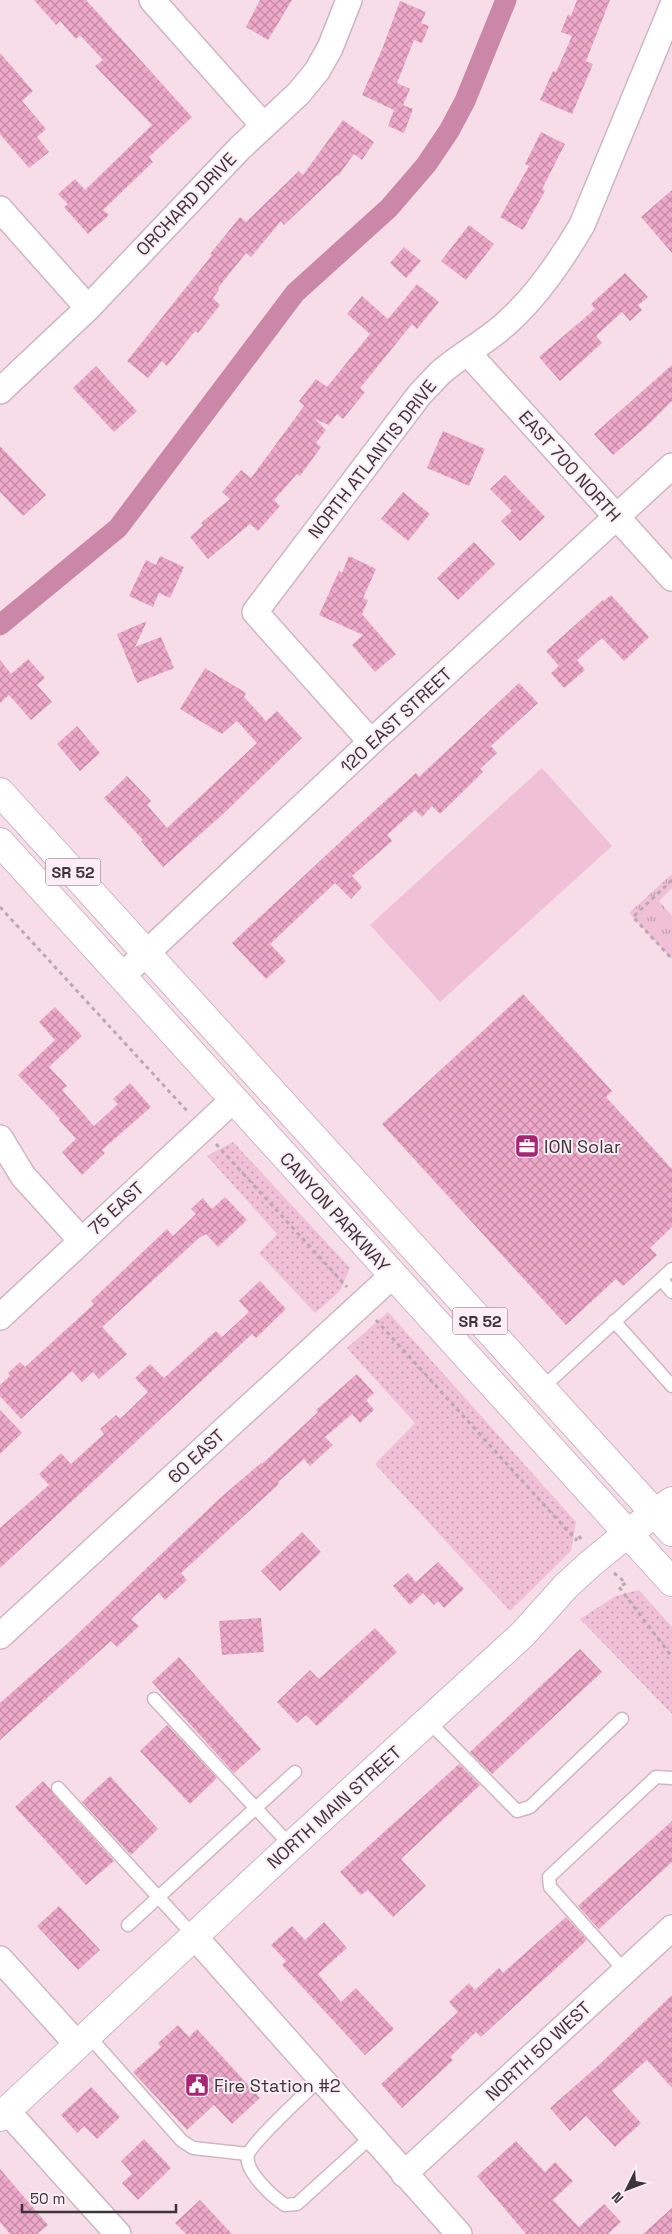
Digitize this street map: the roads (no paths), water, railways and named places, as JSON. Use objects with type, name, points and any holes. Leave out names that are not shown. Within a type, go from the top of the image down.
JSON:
[{"type":"main road","name":"CANYON PARKWAY","points":[[0,792],[542,1389],[666,1515]]},
{"type":"main road","name":"CANYON PARKWAY","points":[[0,842],[672,1582]]},
{"type":"main road","name":"NORTH MAIN STREET","points":[[3,2114],[291,1846],[523,1634],[566,1586],[628,1533],[666,1515]]},
{"type":"street","points":[[152,0],[263,125]]},
{"type":"street","name":"ORCHARD DRIVE","points":[[0,391],[88,308],[158,232],[317,72],[330,48],[349,0]]},
{"type":"street","name":"NORTH ATLANTIS DRIVE","points":[[372,742],[254,612],[420,394],[441,372],[512,319],[544,284],[564,256],[582,225],[672,7]]},
{"type":"street","points":[[0,210],[88,308]]},
{"type":"street","name":"EAST 700 NORTH","points":[[468,353],[672,578]]},
{"type":"street","name":"120 EAST STREET","points":[[122,976],[372,742],[672,466]]},
{"type":"street","name":"75 EAST","points":[[0,1316],[233,1100]]},
{"type":"street","points":[[0,1138],[23,1176],[81,1240]]},
{"type":"street","name":"60 EAST","points":[[0,1636],[393,1275]]},
{"type":"street","name":"NORTH 50 WEST","points":[[404,2174],[672,1928]]},
{"type":"street","points":[[194,1936],[459,2234]]},
{"type":"street","points":[[0,1959],[82,2039]]},
{"type":"street","points":[[3,2114],[118,2234]]},
{"type":"lane","points":[[542,1389],[672,1269]]},
{"type":"lane","points":[[661,1279],[672,1292]]},
{"type":"lane","points":[[614,1322],[672,1386]]},
{"type":"lane","points":[[154,1698],[291,1846]]},
{"type":"lane","points":[[428,1721],[517,1811],[530,1807],[622,1719]]},
{"type":"lane","points":[[128,1925],[295,1772]]},
{"type":"lane","points":[[625,1971],[550,1887],[550,1877],[656,1777],[672,1778]]},
{"type":"lane","points":[[58,1788],[194,1936]]},
{"type":"lane","points":[[82,2039],[182,2141],[193,2148],[248,2154]]},
{"type":"lane","points":[[320,2079],[258,2140],[248,2154],[248,2168],[274,2197],[285,2205],[297,2204],[371,2137]]},
{"type":"waterway","points":[[0,625],[118,528],[295,293],[389,208],[426,165],[449,131],[465,101],[506,0]]},
{"type":"place","name":"ION Solar","points":[[527,1146]]},
{"type":"place","name":"Fire Station #2","points":[[197,2085]]}]
